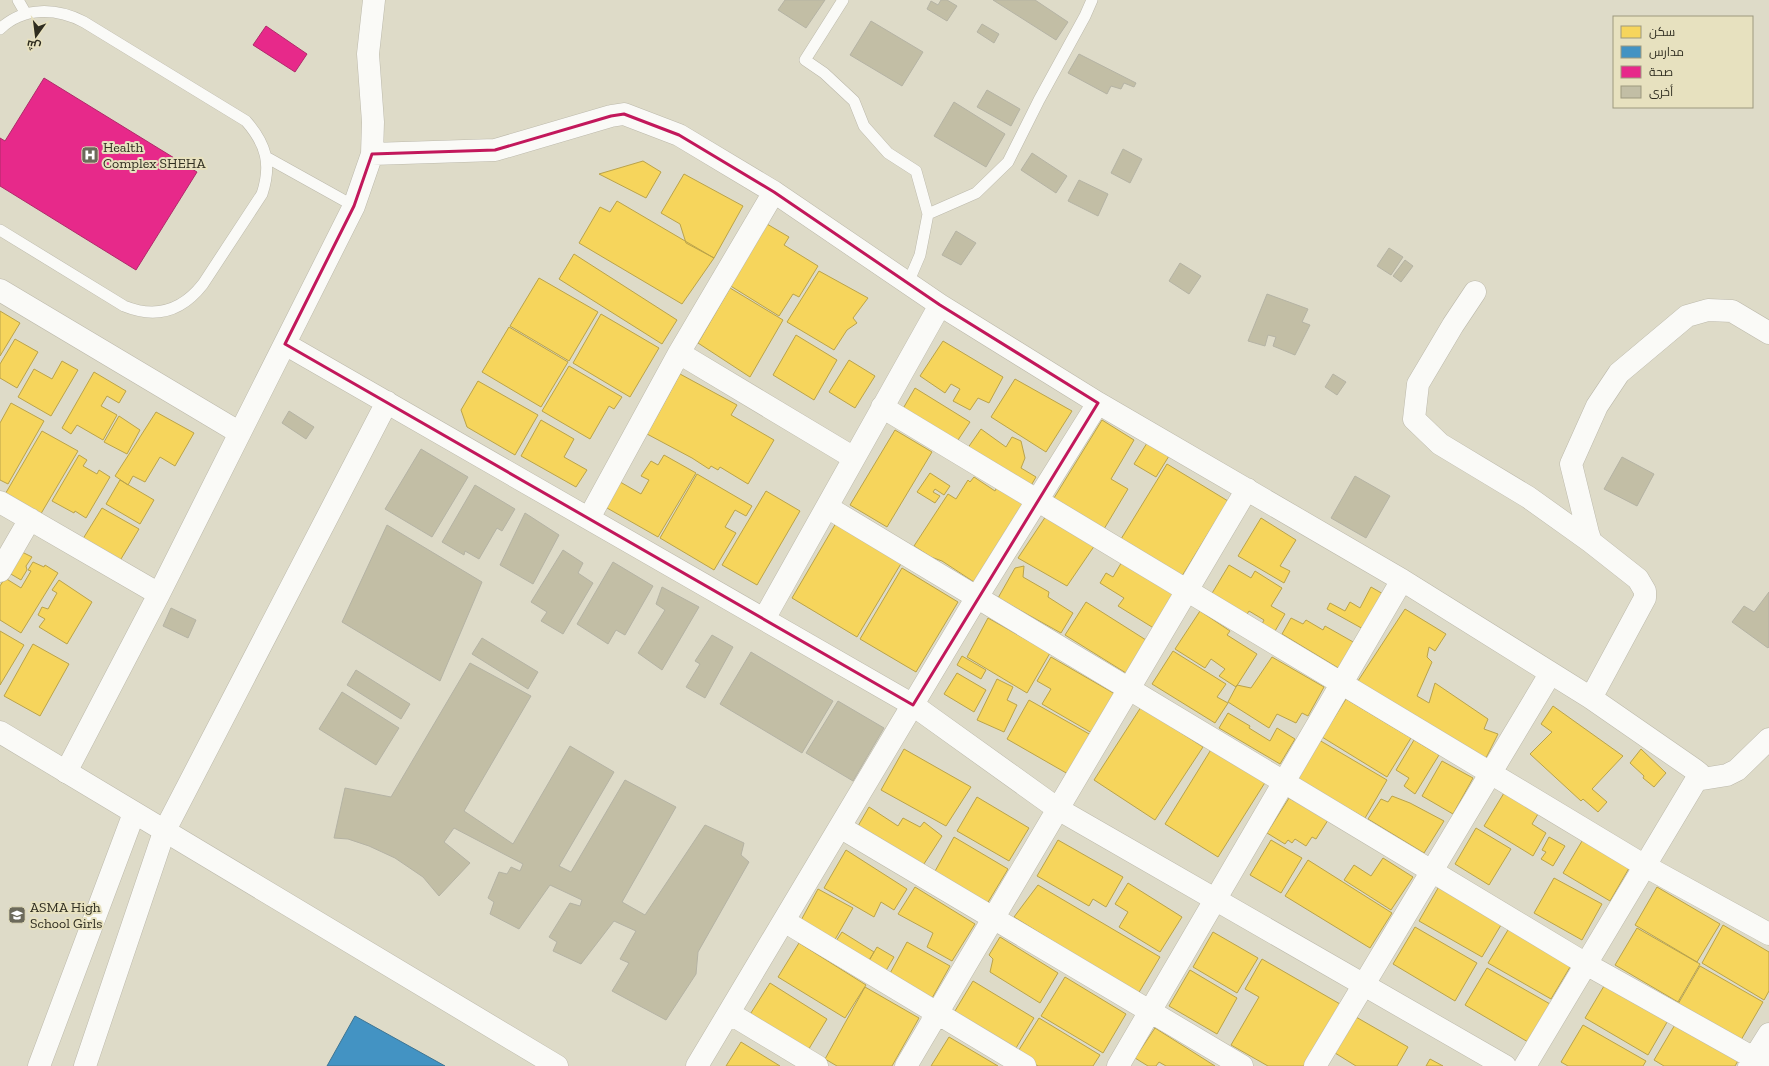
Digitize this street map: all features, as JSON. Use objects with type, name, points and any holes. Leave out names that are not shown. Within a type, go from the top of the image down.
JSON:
[{"type":"street","points":[[66,772],[159,594],[354,206],[372,154],[373,122],[368,54],[374,0]]},
{"type":"street","points":[[372,154],[495,150],[611,116],[624,114],[679,135],[774,192],[940,305],[1098,403],[1402,580],[1550,674],[1591,698],[1695,770],[1700,774],[1525,1066]]},
{"type":"street","points":[[589,518],[679,353],[774,192]]},
{"type":"street","points":[[0,290],[240,433]]},
{"type":"street","points":[[1475,292],[1453,325],[1418,384],[1414,419],[1440,444],[1528,496],[1591,542],[1638,579],[1642,584],[1645,591],[1645,598],[1591,698]]},
{"type":"street","points":[[764,619],[940,305]]},
{"type":"street","points":[[1591,542],[1571,464],[1597,406],[1619,373],[1686,316],[1708,310],[1732,311],[1769,333]]},
{"type":"street","points":[[285,344],[913,705],[1058,809],[1505,1066]]},
{"type":"street","points":[[679,353],[854,458]]},
{"type":"street","points":[[85,1066],[164,832],[387,402]]},
{"type":"street","points":[[697,1066],[977,597],[1036,500],[1098,403]]},
{"type":"street","points":[[882,407],[1645,866],[1769,934]]},
{"type":"street","points":[[906,1066],[1247,489]]},
{"type":"street","points":[[0,502],[159,594]]},
{"type":"street","points":[[827,507],[1586,964],[1757,1063],[1769,1034]]},
{"type":"street","points":[[0,571],[30,519]]},
{"type":"street","points":[[1118,1066],[1402,580]]},
{"type":"street","points":[[1315,1066],[1550,674]]},
{"type":"street","points":[[0,732],[164,832],[557,1066]]},
{"type":"street","points":[[1696,780],[1727,775],[1737,770],[1769,739]]},
{"type":"street","points":[[39,1066],[134,813]]},
{"type":"street","points":[[840,828],[1242,1066]]},
{"type":"street","points":[[784,921],[1025,1066]]},
{"type":"street","points":[[729,1013],[817,1066]]},
{"type":"lane","points":[[18,0],[26,14]]},
{"type":"lane","points":[[843,0],[805,60],[824,73],[854,101],[864,126],[888,153],[916,171],[928,214],[920,255],[908,283]]},
{"type":"lane","points":[[928,214],[976,193],[1008,162],[1092,0]]},
{"type":"lane","points":[[0,29],[14,19],[26,14],[41,11],[56,11],[71,15],[246,120],[255,131],[262,144],[266,157],[266,182],[256,204],[195,294],[184,303],[172,309],[147,312],[124,306],[0,230]]},
{"type":"lane","points":[[266,157],[354,206]]},
{"type":"highlighted area","points":[[624,114],[679,135],[774,192],[940,305],[1098,403],[913,705],[285,344],[354,206],[372,154],[495,150],[611,116]]},
{"type":"building: سكن","points":[[643,161],[661,172],[646,198],[599,174]]},
{"type":"building: سكن","points":[[684,174],[743,206],[714,258],[686,243],[680,224],[661,213]]},
{"type":"building: سكن","points":[[617,201],[714,258],[682,304],[579,243],[600,207],[610,212]]},
{"type":"building: سكن","points":[[767,224],[789,237],[784,245],[818,266],[799,297],[793,294],[779,316],[729,285]]},
{"type":"building: سكن","points":[[574,254],[677,320],[662,344],[559,279]]},
{"type":"building: سكن","points":[[819,271],[868,298],[853,318],[857,323],[847,330],[834,350],[787,322]]},
{"type":"building: سكن","points":[[539,278],[598,312],[569,361],[510,326]]},
{"type":"building: سكن","points":[[730,288],[783,320],[750,377],[698,343]]},
{"type":"building: سكن","points":[[0,311],[20,323],[0,356]]},
{"type":"building: سكن","points":[[601,314],[659,348],[630,397],[573,363]]},
{"type":"building: سكن","points":[[509,327],[568,362],[541,407],[482,372]]},
{"type":"building: سكن","points":[[796,335],[837,360],[814,400],[773,375]]},
{"type":"building: سكن","points":[[15,339],[38,352],[17,388],[0,378],[0,364]]},
{"type":"building: سكن","points":[[943,341],[1003,377],[989,403],[978,398],[970,410],[953,401],[960,389],[951,384],[945,393],[920,376]]},
{"type":"building: سكن","points":[[849,360],[875,376],[855,408],[829,392]]},
{"type":"building: سكن","points":[[62,361],[78,370],[51,416],[18,397],[34,369],[52,379]]},
{"type":"building: سكن","points":[[569,366],[622,397],[614,409],[609,406],[590,439],[542,411]]},
{"type":"building: سكن","points":[[94,372],[126,391],[119,403],[107,396],[101,406],[117,415],[103,440],[77,425],[71,434],[62,428]]},
{"type":"building: سكن","points":[[680,374],[737,405],[731,415],[774,440],[748,484],[720,467],[718,470],[711,466],[709,469],[692,458],[647,434]]},
{"type":"building: سكن","points":[[1015,379],[1072,411],[1046,452],[991,417]]},
{"type":"building: سكن","points":[[478,381],[538,415],[515,455],[467,427],[461,410]]},
{"type":"building: سكن","points":[[915,388],[970,422],[954,446],[901,412]]},
{"type":"building: سكن","points":[[11,403],[44,421],[8,484],[0,480],[0,423]]},
{"type":"building: سكن","points":[[156,412],[194,433],[175,466],[160,457],[145,482],[133,476],[128,485],[115,476]]},
{"type":"building: سكن","points":[[119,416],[140,430],[127,454],[104,442]]},
{"type":"building: سكن","points":[[541,420],[574,439],[564,457],[587,470],[576,487],[521,456]]},
{"type":"building: سكن","points":[[1102,420],[1134,440],[1111,479],[1128,489],[1104,529],[1054,498]]},
{"type":"building: سكن","points":[[981,429],[1006,447],[1012,437],[1021,441],[1025,458],[1021,468],[1036,477],[1029,489],[965,452]]},
{"type":"building: سكن","points":[[895,430],[932,452],[887,527],[850,505]]},
{"type":"building: سكن","points":[[42,431],[78,451],[39,517],[4,496]]},
{"type":"building: سكن","points":[[1147,443],[1169,456],[1156,477],[1134,464]]},
{"type":"building: سكن","points":[[79,455],[87,460],[83,466],[97,474],[99,470],[110,477],[86,518],[75,511],[74,513],[52,501]]},
{"type":"building: سكن","points":[[664,455],[696,473],[658,537],[600,504],[615,479],[641,494],[649,480],[641,476],[651,461],[658,465]]},
{"type":"building: سكن","points":[[1167,464],[1228,501],[1182,576],[1121,539]]},
{"type":"building: سكن","points":[[930,473],[950,486],[944,495],[935,489],[933,492],[940,496],[935,503],[917,492]]},
{"type":"building: سكن","points":[[697,474],[752,506],[746,516],[735,510],[725,527],[736,533],[714,570],[660,538]]},
{"type":"building: سكن","points":[[974,477],[995,491],[997,487],[1029,507],[974,582],[942,561],[931,557],[914,546],[948,494],[956,499],[968,480],[970,482]]},
{"type":"building: سكن","points":[[120,480],[154,500],[140,524],[106,504]]},
{"type":"building: سكن","points":[[766,491],[800,511],[757,585],[722,565]]},
{"type":"building: سكن","points":[[102,508],[139,529],[118,564],[81,542]]},
{"type":"building: سكن","points":[[1046,516],[1095,545],[1067,586],[1018,558]]},
{"type":"building: سكن","points":[[1261,518],[1296,540],[1280,566],[1290,571],[1284,583],[1238,556]]},
{"type":"building: سكن","points":[[836,523],[902,562],[857,637],[792,598]]},
{"type":"building: سكن","points":[[20,551],[32,557],[26,566],[27,570],[21,580],[4,570]]},
{"type":"building: سكن","points":[[1123,560],[1182,598],[1160,632],[1118,606],[1124,598],[1100,583],[1106,573],[1113,577]]},
{"type":"building: سكن","points":[[33,562],[44,567],[45,565],[58,573],[21,633],[0,620],[0,586],[5,578],[21,588],[31,571],[28,570]]},
{"type":"building: سكن","points":[[1229,565],[1251,578],[1255,571],[1282,588],[1271,606],[1285,614],[1275,631],[1262,624],[1264,620],[1249,611],[1246,616],[1211,595]]},
{"type":"building: سكن","points":[[1024,566],[1023,577],[1049,592],[1048,597],[1073,613],[1061,633],[998,598],[1015,568]]},
{"type":"building: سكن","points":[[902,568],[958,602],[916,672],[860,639]]},
{"type":"building: سكن","points":[[59,580],[92,602],[67,644],[39,627],[45,619],[38,615],[42,607],[48,609],[57,593],[52,590]]},
{"type":"building: سكن","points":[[1371,587],[1385,595],[1365,630],[1327,609],[1330,603],[1345,611],[1350,602],[1360,608]]},
{"type":"building: سكن","points":[[1086,602],[1146,640],[1126,673],[1065,635]]},
{"type":"building: سكن","points":[[1405,609],[1446,634],[1435,651],[1429,647],[1427,657],[1432,662],[1417,696],[1429,703],[1435,683],[1488,719],[1484,729],[1498,734],[1483,764],[1356,684]]},
{"type":"building: سكن","points":[[1200,611],[1230,631],[1227,635],[1257,654],[1236,687],[1219,676],[1225,669],[1211,659],[1205,668],[1175,649]]},
{"type":"building: سكن","points":[[988,618],[1050,653],[1027,693],[967,657]]},
{"type":"building: سكن","points":[[1291,618],[1303,624],[1306,620],[1323,630],[1325,626],[1355,643],[1340,669],[1282,634]]},
{"type":"building: سكن","points":[[0,631],[24,645],[0,685]]},
{"type":"building: سكن","points":[[33,644],[69,664],[40,716],[4,696]]},
{"type":"building: سكن","points":[[1173,651],[1226,684],[1217,697],[1228,703],[1215,723],[1152,684]]},
{"type":"building: سكن","points":[[962,656],[986,670],[981,679],[957,665]]},
{"type":"building: سكن","points":[[1051,657],[1115,694],[1092,733],[1042,704],[1051,689],[1037,681]]},
{"type":"building: سكن","points":[[1272,657],[1324,687],[1308,716],[1302,713],[1296,723],[1277,714],[1269,728],[1228,702],[1237,685],[1251,688]]},
{"type":"building: سكن","points":[[957,673],[986,690],[974,712],[944,694]]},
{"type":"building: سكن","points":[[997,679],[1013,687],[1007,700],[1017,705],[1004,732],[977,720]]},
{"type":"building: سكن","points":[[1346,699],[1411,738],[1387,777],[1322,737]]},
{"type":"building: سكن","points":[[1029,700],[1091,735],[1068,774],[1007,739]]},
{"type":"building: سكن","points":[[1553,706],[1623,756],[1592,789],[1607,802],[1598,812],[1583,799],[1581,801],[1530,754],[1552,732],[1541,724]]},
{"type":"building: سكن","points":[[1141,707],[1203,747],[1155,820],[1094,780]]},
{"type":"building: سكن","points":[[1228,713],[1250,726],[1249,728],[1270,741],[1277,728],[1295,739],[1280,764],[1219,728]]},
{"type":"building: سكن","points":[[1319,740],[1387,780],[1365,818],[1297,779]]},
{"type":"building: سكن","points":[[1414,740],[1439,755],[1415,794],[1404,786],[1409,778],[1396,770]]},
{"type":"building: سكن","points":[[1212,748],[1266,781],[1218,857],[1165,824]]},
{"type":"building: سكن","points":[[904,749],[971,787],[946,826],[881,790]]},
{"type":"building: سكن","points":[[1641,749],[1666,773],[1654,787],[1643,778],[1644,776],[1630,763]]},
{"type":"building: سكن","points":[[1442,761],[1473,778],[1453,814],[1422,796]]},
{"type":"building: سكن","points":[[1507,788],[1541,809],[1532,824],[1546,833],[1533,856],[1484,826]]},
{"type":"building: سكن","points":[[1297,796],[1330,817],[1316,839],[1312,837],[1306,846],[1295,839],[1292,843],[1288,840],[1285,844],[1267,833],[1289,798],[1294,801]]},
{"type":"building: سكن","points":[[1392,796],[1410,803],[1444,821],[1424,853],[1368,819],[1381,799],[1388,802]]},
{"type":"building: سكن","points":[[977,797],[1029,828],[1009,861],[957,831]]},
{"type":"building: سكن","points":[[869,807],[898,826],[903,818],[920,827],[924,822],[942,836],[922,867],[858,826]]},
{"type":"building: سكن","points":[[1476,828],[1511,849],[1489,885],[1455,864]]},
{"type":"building: سكن","points":[[1585,836],[1632,863],[1610,901],[1563,873]]},
{"type":"building: سكن","points":[[954,837],[1008,869],[987,904],[934,873]]},
{"type":"building: سكن","points":[[1549,837],[1565,846],[1553,866],[1541,859],[1546,852],[1542,850]]},
{"type":"building: سكن","points":[[1058,840],[1123,877],[1106,907],[1093,899],[1089,906],[1037,876]]},
{"type":"building: سكن","points":[[1271,840],[1302,858],[1281,893],[1250,875]]},
{"type":"building: سكن","points":[[846,850],[907,889],[894,910],[881,902],[874,917],[824,888]]},
{"type":"building: سكن","points":[[1383,858],[1413,877],[1391,910],[1344,880],[1354,865],[1371,876]]},
{"type":"building: سكن","points":[[1308,860],[1392,913],[1370,948],[1285,896]]},
{"type":"building: سكن","points":[[1554,878],[1602,904],[1582,940],[1534,913]]},
{"type":"building: سكن","points":[[1128,883],[1182,917],[1160,952],[1119,927],[1128,912],[1115,904]]},
{"type":"building: سكن","points":[[1441,883],[1504,920],[1482,957],[1419,921]]},
{"type":"building: سكن","points":[[1038,885],[1160,957],[1138,994],[1014,917]]},
{"type":"building: سكن","points":[[915,887],[975,924],[952,961],[927,947],[933,933],[898,914]]},
{"type":"building: سكن","points":[[1657,887],[1720,924],[1697,962],[1635,925]]},
{"type":"building: سكن","points":[[818,889],[853,908],[833,943],[799,924]]},
{"type":"building: سكن","points":[[1511,925],[1573,962],[1551,999],[1488,963]]},
{"type":"building: سكن","points":[[1723,925],[1769,952],[1769,991],[1764,1000],[1702,963]]},
{"type":"building: سكن","points":[[1415,927],[1477,963],[1455,1001],[1393,964]]},
{"type":"building: سكن","points":[[1637,928],[1700,964],[1678,1002],[1615,965]]},
{"type":"building: سكن","points":[[842,932],[874,952],[867,964],[834,944]]},
{"type":"building: سكن","points":[[1213,932],[1258,958],[1237,993],[1193,967]]},
{"type":"building: سكن","points":[[1000,937],[1058,973],[1040,1003],[990,972],[993,959],[989,955]]},
{"type":"building: سكن","points":[[907,942],[950,966],[931,1000],[888,977]]},
{"type":"building: سكن","points":[[799,943],[866,985],[845,1018],[778,977]]},
{"type":"building: سكن","points":[[877,947],[894,957],[884,974],[867,964]]},
{"type":"building: سكن","points":[[1262,959],[1340,1004],[1304,1066],[1268,1066],[1231,1045],[1259,997],[1245,989]]},
{"type":"building: سكن","points":[[1700,966],[1763,1002],[1741,1040],[1678,1004]]},
{"type":"building: سكن","points":[[1487,968],[1550,1004],[1528,1042],[1465,1005]]},
{"type":"building: سكن","points":[[1190,970],[1237,998],[1217,1034],[1169,1006]]},
{"type":"building: سكن","points":[[1065,977],[1126,1014],[1103,1053],[1041,1016]]},
{"type":"building: سكن","points":[[973,981],[1034,1018],[1013,1053],[952,1016]]},
{"type":"building: سكن","points":[[1607,981],[1670,1017],[1648,1055],[1585,1018]]},
{"type":"building: سكن","points":[[770,983],[827,1019],[807,1052],[749,1016]]},
{"type":"building: سكن","points":[[865,987],[919,1018],[892,1066],[837,1066],[825,1059]]},
{"type":"building: سكن","points":[[1356,1017],[1408,1047],[1397,1066],[1356,1066],[1335,1053]]},
{"type":"building: سكن","points":[[1039,1018],[1100,1055],[1093,1066],[1038,1066],[1017,1053]]},
{"type":"building: سكن","points":[[1676,1023],[1739,1059],[1735,1066],[1664,1066],[1654,1060]]},
{"type":"building: سكن","points":[[1583,1025],[1646,1061],[1643,1066],[1568,1066],[1561,1062]]},
{"type":"building: سكن","points":[[1155,1028],[1215,1066],[1166,1066],[1159,1062],[1156,1066],[1148,1066],[1135,1058]]},
{"type":"building: سكن","points":[[949,1037],[998,1066],[931,1066]]},
{"type":"building: سكن","points":[[741,1042],[780,1066],[726,1066]]},
{"type":"building: سكن","points":[[1430,1059],[1443,1066],[1426,1066]]},
{"type":"building: مدارس","points":[[355,1016],[445,1066],[327,1066]]},
{"type":"building: صحة","points":[[266,26],[307,54],[295,72],[253,45]]},
{"type":"building: صحة","points":[[44,78],[197,172],[136,270],[0,186],[0,138],[5,141]]},
{"type":"building: أخرى","points":[[785,0],[825,0],[806,28],[778,10]]},
{"type":"building: أخرى","points":[[941,0],[947,0],[957,6],[947,21],[927,9],[931,1],[938,5]]},
{"type":"building: أخرى","points":[[993,0],[1035,0],[1068,22],[1056,40]]},
{"type":"building: أخرى","points":[[871,21],[923,52],[902,86],[850,55]]},
{"type":"building: أخرى","points":[[982,24],[999,34],[994,43],[977,32]]},
{"type":"building: أخرى","points":[[1079,54],[1136,83],[1134,87],[1124,83],[1121,89],[1111,86],[1107,94],[1068,73]]},
{"type":"building: أخرى","points":[[987,90],[1020,109],[1011,126],[977,107]]},
{"type":"building: أخرى","points":[[954,102],[1005,134],[986,167],[934,136]]},
{"type":"building: أخرى","points":[[1123,149],[1142,159],[1130,183],[1111,173]]},
{"type":"building: أخرى","points":[[1032,153],[1067,176],[1056,193],[1021,170]]},
{"type":"building: أخرى","points":[[1079,180],[1108,194],[1098,216],[1068,201]]},
{"type":"building: أخرى","points":[[956,231],[976,243],[961,265],[942,255]]},
{"type":"building: أخرى","points":[[1389,248],[1403,257],[1391,275],[1377,266]]},
{"type":"building: أخرى","points":[[1405,260],[1413,266],[1401,282],[1393,276]]},
{"type":"building: أخرى","points":[[1180,263],[1201,276],[1189,294],[1169,281]]},
{"type":"building: أخرى","points":[[1267,294],[1308,309],[1302,322],[1310,325],[1295,355],[1273,346],[1276,337],[1268,335],[1265,346],[1248,341]]},
{"type":"building: أخرى","points":[[1333,374],[1346,382],[1337,395],[1325,387]]},
{"type":"building: أخرى","points":[[289,411],[314,427],[306,439],[282,423]]},
{"type":"building: أخرى","points":[[421,449],[468,477],[432,537],[385,509]]},
{"type":"building: أخرى","points":[[1622,457],[1654,474],[1637,506],[1604,489]]},
{"type":"building: أخرى","points":[[1355,476],[1390,496],[1366,538],[1331,518]]},
{"type":"building: أخرى","points":[[475,485],[515,509],[502,531],[497,528],[479,559],[465,551],[464,555],[442,542]]},
{"type":"building: أخرى","points":[[525,513],[559,535],[533,584],[500,565]]},
{"type":"building: أخرى","points":[[387,525],[482,582],[440,681],[342,622]]},
{"type":"building: أخرى","points":[[563,550],[583,563],[578,573],[593,583],[563,634],[541,621],[547,612],[531,602]]},
{"type":"building: أخرى","points":[[613,562],[653,586],[625,635],[616,630],[608,644],[577,624]]},
{"type":"building: أخرى","points":[[662,587],[699,607],[662,670],[638,653],[665,610],[656,604]]},
{"type":"building: أخرى","points":[[1769,592],[1768,648],[1732,622],[1744,606],[1754,612]]},
{"type":"building: أخرى","points":[[171,608],[196,620],[188,638],[163,626]]},
{"type":"building: أخرى","points":[[712,635],[733,647],[705,698],[686,687],[700,664],[695,661]]},
{"type":"building: أخرى","points":[[482,638],[538,672],[528,689],[472,654]]},
{"type":"building: أخرى","points":[[751,652],[833,701],[802,753],[720,704]]},
{"type":"building: أخرى","points":[[470,663],[531,696],[464,811],[513,844],[570,746],[614,772],[559,866],[571,872],[625,780],[676,807],[622,902],[645,915],[705,825],[744,843],[741,855],[749,862],[698,952],[696,974],[666,1020],[612,991],[629,963],[620,959],[636,931],[614,921],[581,964],[553,951],[557,942],[549,937],[570,903],[580,906],[582,900],[550,885],[519,929],[490,914],[494,902],[488,898],[499,872],[507,874],[511,867],[520,871],[523,864],[454,828],[444,842],[470,863],[439,896],[423,877],[395,858],[369,846],[348,839],[334,838],[345,788],[391,797]]},
{"type":"building: أخرى","points":[[356,670],[410,704],[401,719],[347,685]]},
{"type":"building: أخرى","points":[[342,692],[399,728],[376,765],[319,729]]},
{"type":"building: أخرى","points":[[838,701],[884,728],[853,781],[806,753]]},
{"type":"place","name":"Health Complex SHEHA","points":[[90,155]]},
{"type":"place","name":"ASMA High School Girls","points":[[17,915]]}]
